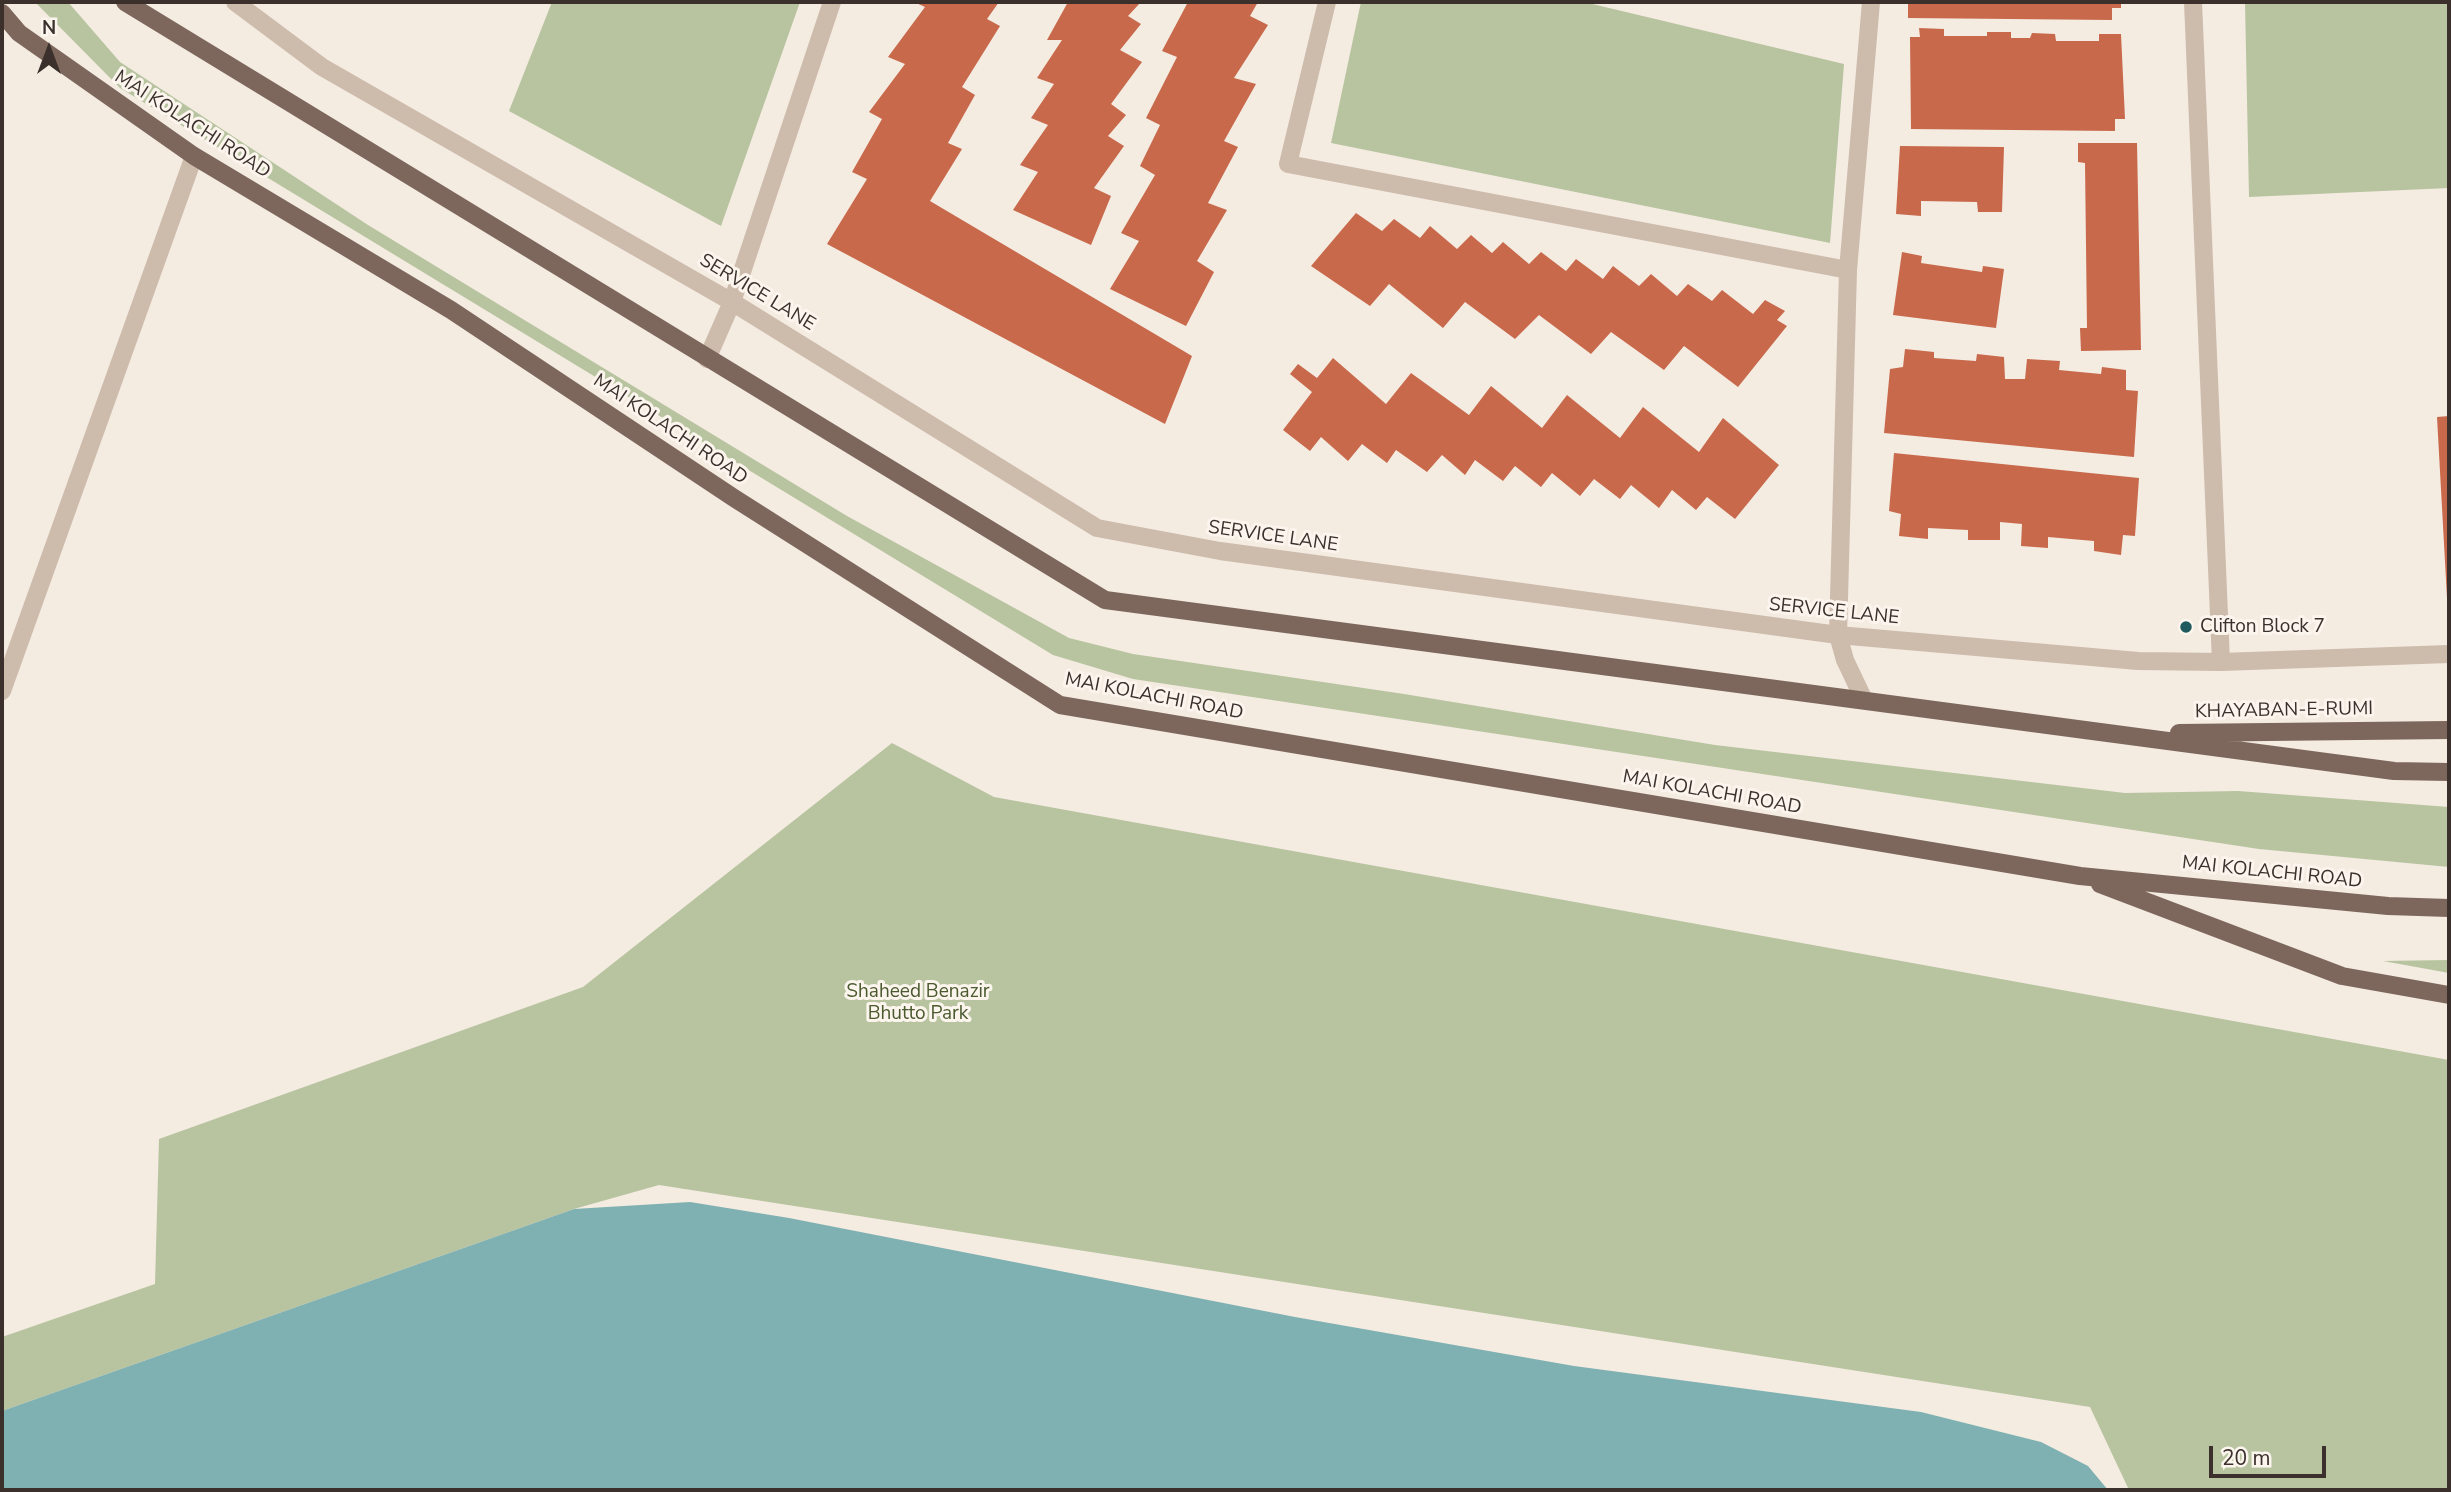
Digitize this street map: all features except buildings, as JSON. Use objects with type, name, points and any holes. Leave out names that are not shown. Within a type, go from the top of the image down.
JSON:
[{"type":"main road","points":[[125,2],[1105,600],[2394,771],[2449,772]]},
{"type":"main road","name":"MAI KOLACHI ROAD","points":[[2,13],[19,33],[194,156],[451,310],[734,498],[1060,705],[2080,876],[2388,906],[2449,908]]},
{"type":"main road","name":"KHAYABAN-E-RUMI","points":[[2119,734],[2449,730]]},
{"type":"main road","points":[[2080,876],[2342,976],[2449,995]]},
{"type":"street","points":[[707,359],[732,302],[832,2]]},
{"type":"street","points":[[1327,2],[1288,164],[1848,270]]},
{"type":"street","points":[[1864,700],[1845,660],[1838,635],[1848,270],[1871,2]]},
{"type":"street","points":[[2193,2],[2221,662]]},
{"type":"street","name":"SERVICE LANE","points":[[240,3],[322,67],[732,302],[1097,528],[1220,551],[1838,635],[2138,661],[2221,662],[2449,654]]},
{"type":"street","points":[[2,691],[194,156]]},
{"type":"green space","points":[[35,2],[68,2],[120,62],[368,225],[847,516],[1069,638],[1133,654],[1404,694],[1715,745],[2125,793],[2238,791],[2449,807],[2449,867],[2259,849],[1133,679],[1053,655],[120,88]]},
{"type":"green space","points":[[552,2],[800,2],[721,226],[509,111]]},
{"type":"green space","points":[[1361,2],[1584,2],[1844,64],[1830,243],[1331,143]]},
{"type":"green space","points":[[2245,2],[2449,2],[2449,188],[2249,197]]},
{"type":"green space","name":"Shaheed Benazir Bhutto Park","points":[[892,743],[994,797],[2449,1060],[2449,1490],[2129,1490],[2090,1407],[659,1185],[574,1209],[2,1411],[2,1337],[155,1284],[159,1139],[583,987]]},
{"type":"green space","points":[[2449,960],[2449,973],[2383,961]]},
{"type":"water","points":[[690,1202],[789,1218],[1295,1317],[1574,1366],[1921,1412],[2041,1442],[2088,1466],[2108,1490],[2,1490],[2,1411],[574,1209]]},
{"type":"place","name":"Clifton Block 7","points":[[2186,627]]}]
